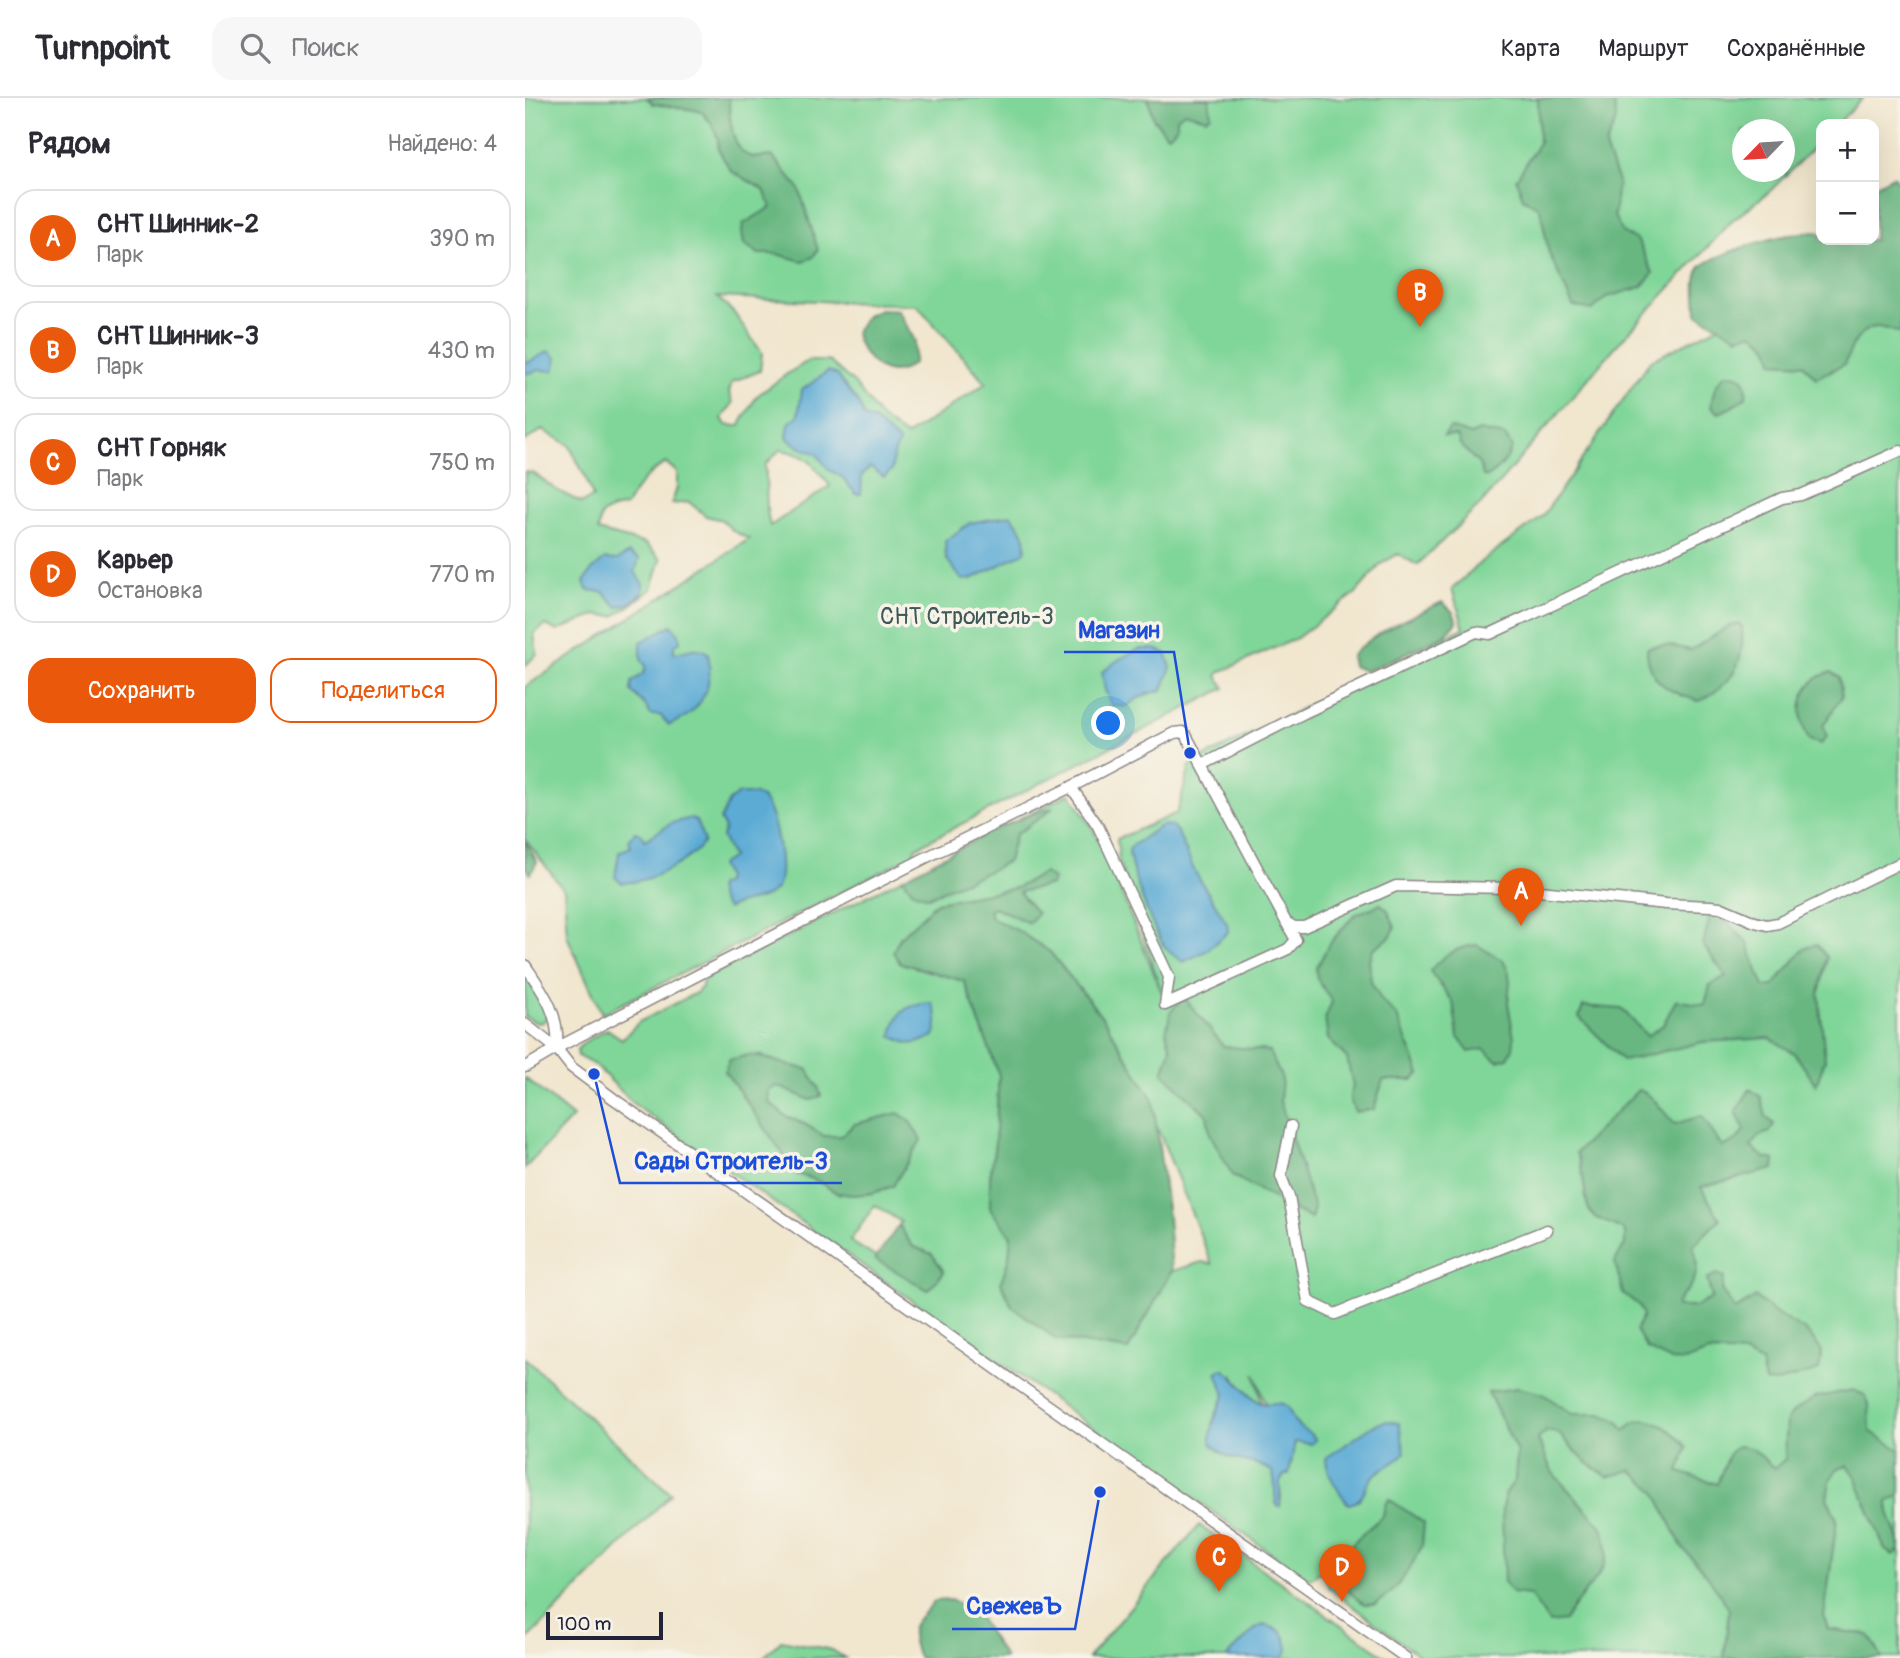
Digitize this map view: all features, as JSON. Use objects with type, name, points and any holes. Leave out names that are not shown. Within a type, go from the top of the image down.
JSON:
[{"type":"street","points":[[1202,765],[1304,713],[1476,632],[1490,634],[1782,498],[1801,495],[1900,452]]},
{"type":"street","points":[[525,1067],[925,858],[1072,787],[1174,733],[1183,732],[1186,735],[1296,940],[1288,948],[1165,1005],[1169,977],[1098,826],[1072,787]]},
{"type":"street","points":[[1286,922],[1294,927],[1304,927],[1396,886],[1468,886],[1713,906],[1767,925],[1778,923],[1900,863]]},
{"type":"street","points":[[525,965],[552,1006],[558,1027],[557,1049]]},
{"type":"street","points":[[525,1024],[557,1049],[571,1067],[625,1107],[1406,1658]]},
{"type":"street","points":[[1291,1126],[1281,1176],[1289,1198],[1308,1301],[1335,1314],[1547,1230]]},
{"type":"green space","name":"СНТ Строитель-3","points":[[525,98],[1863,98],[1842,119],[1816,119],[1816,145],[1795,166],[1795,119],[1732,119],[1732,182],[1779,182],[1733,220],[1615,347],[1482,503],[1417,565],[1398,554],[1381,564],[1356,593],[1297,638],[1220,672],[1217,676],[1225,688],[915,848],[914,855],[602,1014],[567,936],[564,890],[525,839],[525,687],[749,539],[733,531],[722,520],[706,516],[689,502],[672,504],[677,487],[677,472],[666,463],[643,481],[626,506],[601,515],[598,531],[646,544],[661,559],[652,589],[614,616],[596,615],[557,631],[546,625],[534,633],[537,654],[525,666],[525,472],[533,473],[558,491],[582,503],[593,497],[569,445],[542,430],[525,441]],"holes":[[[717,297],[917,305],[986,383],[906,436],[881,418],[854,383],[829,361],[808,361],[757,396],[739,426],[726,425],[722,418],[733,403],[729,392],[732,382],[760,371],[762,353],[734,313]],[[780,450],[804,458],[815,466],[830,486],[770,526],[765,465]]]},
{"type":"green space","points":[[647,98],[729,98],[732,130],[738,146],[751,157],[772,156],[799,188],[818,250],[812,258],[802,261],[777,254],[759,254],[744,244],[743,224],[771,207],[764,190],[731,171],[718,149],[718,139],[712,124],[701,111],[653,104]]},
{"type":"green space","points":[[1148,98],[1209,98],[1211,115],[1206,118],[1184,112],[1177,118],[1177,126],[1167,135],[1153,118]]},
{"type":"green space","points":[[1538,98],[1614,98],[1616,120],[1605,147],[1618,182],[1614,216],[1622,232],[1638,241],[1653,273],[1642,287],[1607,297],[1592,310],[1573,306],[1549,253],[1540,208],[1523,198],[1516,179],[1539,143]]},
{"type":"green space","points":[[1893,176],[1900,183],[1900,333],[1877,327],[1865,331],[1856,340],[1845,364],[1816,378],[1803,364],[1773,362],[1771,352],[1764,341],[1751,333],[1738,337],[1697,314],[1696,282],[1699,270],[1711,260],[1725,254],[1779,237],[1811,232],[1816,232],[1816,245],[1879,245],[1879,183]]},
{"type":"green space","points":[[1900,235],[1900,1658],[1422,1658],[1329,1588],[1324,1573],[1317,1573],[1309,1579],[1295,1570],[635,1105],[596,1066],[578,1056],[577,1050],[583,1043],[607,1029],[622,1039],[639,1022],[696,993],[702,987],[703,979],[903,878],[908,886],[928,897],[1008,861],[1015,835],[1047,813],[1043,810],[1018,819],[1070,793],[1093,829],[1109,862],[1162,993],[1119,862],[1117,839],[1177,813],[1190,766],[1464,628],[1452,589],[1482,561],[1542,517],[1650,361]],"holes":[[[1051,885],[1018,892],[988,910],[991,918],[1050,952],[1103,1018],[1144,1085],[1143,1092],[1212,1264],[1202,1262],[1172,1271],[1128,1350],[1056,1339],[1012,1306],[1001,1282],[1009,1258],[1011,1236],[990,1208],[999,1075],[964,981],[900,963],[931,906],[937,902],[1016,888]],[[760,1055],[788,1066],[777,1086],[768,1091],[769,1102],[785,1116],[824,1136],[841,1136],[855,1124],[893,1186],[873,1193],[853,1195],[837,1193],[816,1180],[796,1174],[729,1060]],[[875,1205],[901,1222],[899,1225],[912,1246],[932,1254],[944,1272],[928,1290],[850,1241]],[[1255,1374],[1289,1470],[1279,1482],[1280,1506],[1276,1502],[1277,1487],[1272,1471],[1253,1462],[1228,1457],[1214,1418],[1225,1395],[1224,1389],[1233,1375],[1243,1389],[1262,1404]]]},
{"type":"green space","points":[[880,309],[898,310],[915,341],[914,363],[907,368],[891,372],[884,370],[865,355],[857,340],[855,333],[866,316]]},
{"type":"green space","points":[[1726,374],[1737,375],[1743,379],[1746,397],[1719,413],[1711,407],[1717,385]]},
{"type":"green space","points":[[1450,428],[1471,435],[1479,431],[1505,436],[1512,447],[1499,468],[1487,477],[1483,476],[1479,464],[1461,446],[1457,436],[1444,436]]},
{"type":"green space","points":[[1442,602],[1453,612],[1457,622],[1445,635],[1374,668],[1364,671],[1353,666],[1351,656],[1371,639]]},
{"type":"green space","points":[[1731,625],[1742,626],[1742,651],[1735,670],[1722,686],[1702,700],[1698,701],[1670,690],[1651,670],[1647,648],[1664,645],[1691,650]]},
{"type":"green space","points":[[1831,672],[1839,677],[1842,696],[1823,726],[1827,736],[1821,744],[1809,740],[1801,709],[1806,691],[1812,683]]},
{"type":"green space","points":[[1053,808],[1015,835],[1008,861],[989,871],[928,897],[913,891],[903,878],[995,829]]},
{"type":"green space","points":[[525,841],[537,862],[530,874],[525,865]]},
{"type":"green space","points":[[1044,873],[1053,879],[1051,885],[1019,892],[1037,913],[1029,923],[994,907],[989,910],[991,918],[1019,931],[1050,952],[1103,1018],[1153,1100],[1172,1271],[1128,1350],[1056,1339],[1012,1306],[1001,1282],[1009,1258],[1011,1236],[990,1208],[999,1075],[964,981],[900,963],[893,952],[900,937],[937,902],[1016,888]]},
{"type":"green space","points":[[1381,904],[1388,910],[1395,928],[1390,937],[1373,949],[1369,960],[1371,982],[1382,1001],[1397,1016],[1420,1074],[1412,1080],[1383,1080],[1374,1109],[1355,1112],[1350,1099],[1353,1086],[1347,1058],[1328,1039],[1325,1019],[1332,1002],[1317,978],[1316,969],[1329,944],[1354,915]]},
{"type":"green space","points":[[1719,914],[1747,942],[1764,987],[1773,986],[1805,948],[1816,944],[1827,957],[1819,994],[1825,1060],[1816,1085],[1795,1054],[1770,1038],[1703,1042],[1623,1061],[1579,1017],[1583,1006],[1622,1009],[1647,1036],[1663,1025],[1676,1000],[1705,1005],[1710,985],[1726,976],[1703,945],[1710,916]]},
{"type":"green space","points":[[1477,945],[1503,961],[1510,981],[1508,1003],[1513,1048],[1508,1058],[1498,1061],[1484,1049],[1469,1052],[1458,1037],[1453,1002],[1430,971],[1451,953]]},
{"type":"green space","points":[[525,977],[546,1008],[548,1016],[543,1022],[537,1023],[525,1017]]},
{"type":"green space","points":[[1184,997],[1223,1046],[1269,1051],[1282,1079],[1280,1101],[1314,1208],[1311,1219],[1233,1176],[1210,1134],[1207,1115],[1163,1073],[1171,1049],[1166,1032],[1171,1011]]},
{"type":"green space","points":[[748,1055],[807,1069],[821,1096],[810,1100],[777,1086],[768,1091],[769,1102],[785,1116],[824,1136],[841,1136],[855,1124],[898,1113],[909,1120],[921,1140],[893,1186],[873,1193],[837,1193],[816,1180],[797,1174],[725,1071],[729,1060]]},
{"type":"green space","points":[[525,1078],[573,1117],[525,1168]]},
{"type":"green space","points":[[1750,1089],[1761,1097],[1766,1117],[1774,1124],[1770,1132],[1758,1136],[1751,1147],[1765,1158],[1775,1160],[1774,1169],[1701,1187],[1720,1219],[1693,1246],[1697,1262],[1696,1274],[1692,1285],[1679,1299],[1676,1307],[1695,1307],[1712,1298],[1707,1279],[1716,1274],[1724,1277],[1722,1291],[1735,1310],[1756,1297],[1776,1314],[1807,1332],[1822,1351],[1819,1370],[1775,1383],[1765,1382],[1761,1363],[1744,1354],[1709,1352],[1685,1361],[1670,1360],[1647,1349],[1636,1330],[1643,1315],[1639,1305],[1623,1294],[1615,1262],[1625,1244],[1625,1232],[1599,1219],[1588,1209],[1576,1153],[1638,1090],[1653,1099],[1675,1124],[1702,1116],[1722,1147],[1736,1141],[1745,1130],[1736,1112]]},
{"type":"green space","points":[[899,1225],[912,1246],[932,1254],[944,1272],[928,1290],[875,1259]]},
{"type":"green space","points":[[525,1358],[671,1494],[525,1642]]},
{"type":"green space","points":[[1518,1388],[1543,1394],[1572,1414],[1601,1414],[1618,1421],[1625,1431],[1633,1423],[1640,1421],[1663,1426],[1687,1448],[1679,1472],[1717,1484],[1728,1455],[1737,1446],[1751,1448],[1775,1468],[1785,1459],[1787,1420],[1795,1410],[1817,1397],[1853,1390],[1865,1395],[1869,1405],[1870,1431],[1900,1450],[1900,1495],[1888,1502],[1900,1549],[1894,1555],[1885,1550],[1855,1475],[1848,1466],[1837,1469],[1830,1480],[1827,1498],[1837,1519],[1824,1617],[1828,1629],[1869,1635],[1882,1658],[1724,1658],[1729,1609],[1707,1575],[1682,1547],[1655,1491],[1631,1470],[1608,1477],[1586,1462],[1558,1433],[1547,1431],[1538,1439],[1552,1472],[1601,1526],[1607,1555],[1597,1577],[1565,1621],[1549,1623],[1530,1595],[1512,1593],[1504,1582],[1502,1508],[1505,1494],[1515,1480],[1517,1452],[1488,1392]]},
{"type":"green space","points":[[1389,1499],[1424,1523],[1422,1546],[1409,1570],[1392,1592],[1375,1604],[1364,1604],[1338,1582],[1334,1574],[1348,1549],[1383,1516]]},
{"type":"green space","points":[[1199,1525],[1388,1658],[1088,1658]]},
{"type":"green space","points":[[950,1600],[974,1610],[1005,1658],[918,1658],[912,1638],[913,1626],[935,1601]]},
{"type":"green space","points":[[781,1640],[832,1650],[845,1658],[763,1658]]},
{"type":"water","points":[[549,351],[557,358],[554,371],[540,370],[525,374],[525,364]]},
{"type":"water","points":[[828,371],[838,375],[864,417],[875,421],[899,442],[893,457],[892,470],[884,477],[870,467],[862,475],[861,494],[856,494],[842,477],[829,470],[816,453],[801,448],[787,438],[789,423],[798,416],[802,390]]},
{"type":"water","points":[[1011,515],[1025,537],[1025,552],[972,579],[962,580],[946,558],[945,541],[970,523]]},
{"type":"water","points":[[629,553],[639,559],[635,572],[643,584],[643,593],[630,603],[618,607],[603,592],[587,590],[584,582],[592,570],[605,559],[617,560]]},
{"type":"water","points":[[671,625],[679,634],[680,641],[674,646],[674,653],[694,649],[708,653],[709,676],[703,697],[697,706],[669,725],[660,715],[651,715],[631,691],[632,682],[644,673],[646,666],[641,660],[641,642]]},
{"type":"water","points":[[1139,649],[1155,649],[1166,653],[1171,667],[1163,690],[1140,697],[1127,706],[1111,705],[1102,672]]},
{"type":"water","points":[[739,794],[760,797],[770,813],[780,857],[779,882],[776,889],[765,897],[727,909],[717,889],[724,884],[726,878],[720,865],[732,857],[722,837],[725,828],[720,820],[729,801]]},
{"type":"water","points":[[691,818],[697,822],[704,842],[688,858],[656,875],[633,882],[622,883],[615,877],[619,852],[631,847],[629,839],[635,832],[641,834],[645,840],[672,823]]},
{"type":"water","points":[[1162,825],[1172,826],[1178,833],[1195,872],[1227,923],[1228,932],[1206,951],[1183,962],[1166,948],[1155,929],[1130,859],[1129,850],[1133,845]]},
{"type":"water","points":[[932,1003],[937,1020],[934,1036],[913,1044],[892,1036],[896,1020],[904,1010],[915,1005]]},
{"type":"water","points":[[1223,1369],[1258,1402],[1285,1405],[1297,1425],[1316,1440],[1311,1444],[1295,1442],[1289,1474],[1284,1475],[1280,1482],[1280,1506],[1277,1506],[1276,1502],[1272,1471],[1225,1455],[1211,1443],[1213,1424],[1225,1395],[1217,1372]]},
{"type":"water","points":[[1387,1421],[1399,1423],[1405,1452],[1370,1480],[1360,1498],[1348,1504],[1331,1477],[1326,1458],[1376,1424]]},
{"type":"water","points":[[1263,1625],[1278,1630],[1284,1636],[1288,1651],[1282,1658],[1226,1658],[1255,1629]]},
{"type":"place","name":"СНТ Шинник-3","points":[[1420,327]]},
{"type":"place","name":"Магазин","points":[[1190,753]]},
{"type":"place","name":"СНТ Шинник-2","points":[[1521,926]]},
{"type":"place","name":"Сады Строитель-3","points":[[594,1074]]},
{"type":"place","name":"СвежевЪ","points":[[1100,1492]]},
{"type":"place","name":"СНТ Горняк","points":[[1219,1592]]},
{"type":"place","name":"Карьер","points":[[1342,1602]]}]
